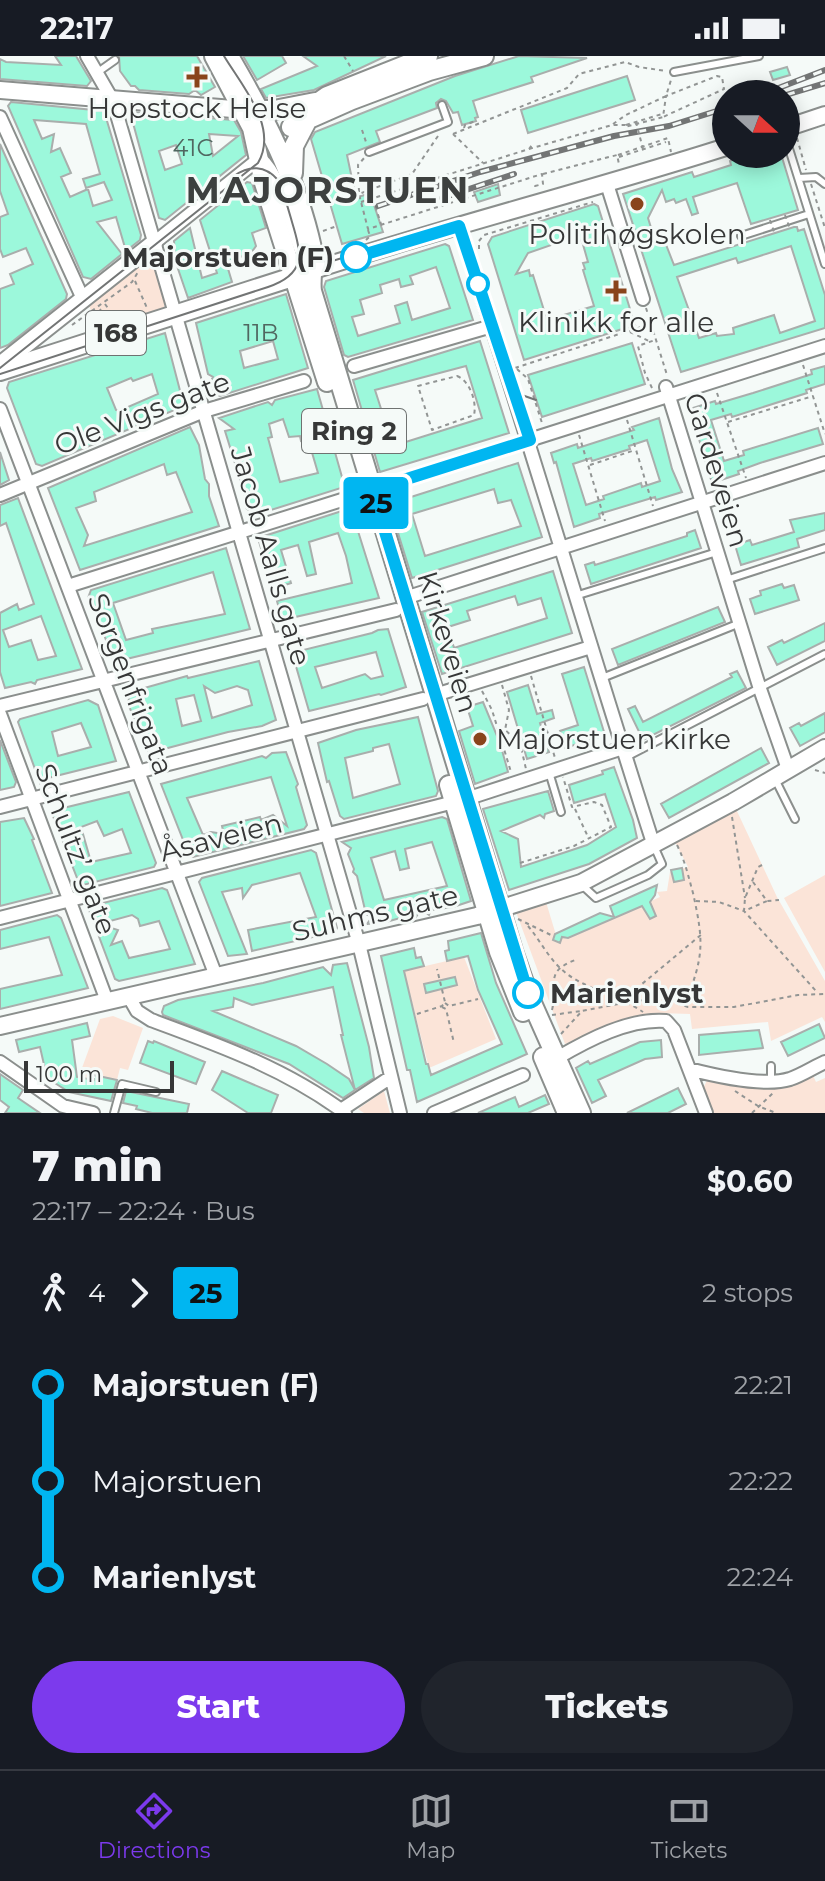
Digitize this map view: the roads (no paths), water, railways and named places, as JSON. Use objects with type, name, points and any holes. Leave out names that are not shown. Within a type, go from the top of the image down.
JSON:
[{"type":"main road","name":"Kirkeveien","points":[[214,56],[276,142]]},
{"type":"main road","name":"Kirkeveien","points":[[229,56],[252,110],[252,128],[264,183],[302,274],[460,800],[528,994],[581,1113]]},
{"type":"main road","points":[[252,110],[318,102],[353,85],[484,56]]},
{"type":"main road","points":[[298,125],[339,105],[431,69]]},
{"type":"main road","points":[[260,158],[298,125],[318,102]]},
{"type":"main road","points":[[293,186],[298,125]]},
{"type":"main road","name":"Ring 2","points":[[276,142],[293,186]]},
{"type":"main road","name":"Kirkeveien","points":[[293,186],[312,250],[302,274]]},
{"type":"main road","name":"168","points":[[0,368],[302,274]]},
{"type":"main road","name":"Kirkeveien","points":[[501,912],[507,974],[567,1113]]},
{"type":"street","name":"Jacob Aalls gate","points":[[87,56],[113,101],[359,944],[400,1113]]},
{"type":"street","points":[[0,90],[252,110]]},
{"type":"street","points":[[800,123],[825,115]]},
{"type":"street","points":[[0,117],[83,306]]},
{"type":"street","points":[[302,274],[459,226],[608,190],[712,152]]},
{"type":"street","points":[[0,368],[83,306],[154,243],[260,158]]},
{"type":"street","points":[[608,190],[643,299]]},
{"type":"street","points":[[459,226],[492,326],[512,369],[575,596],[653,843]]},
{"type":"street","points":[[354,366],[492,326]]},
{"type":"street","points":[[68,586],[530,440],[662,392],[825,346]]},
{"type":"street","name":"Ole Vigs gate","points":[[0,495],[204,411],[304,381]]},
{"type":"street","name":"Gardeveien","points":[[662,392],[740,623],[781,773]]},
{"type":"street","name":"Sorgenfrigata","points":[[0,409],[216,976]]},
{"type":"street","points":[[0,706],[270,640],[401,604],[561,548],[825,463]]},
{"type":"street","points":[[0,807],[429,697],[591,647]]},
{"type":"street","name":"Schultz’ gate","points":[[0,714],[107,1001]]},
{"type":"street","name":"Suhms gate","points":[[0,1026],[501,912],[581,883],[825,748]]},
{"type":"street","name":"Åsaveien","points":[[0,918],[460,800],[552,766],[625,752]]},
{"type":"street","points":[[129,997],[137,1011],[151,1020],[256,1060],[310,1089],[343,1112],[391,1077]]},
{"type":"street","points":[[557,1058],[628,1025],[666,1021],[671,1026],[706,1113]]},
{"type":"street","points":[[0,1062],[70,1111],[93,1113]]},
{"type":"street","points":[[689,1069],[710,1075],[771,1082],[790,1079],[825,1062]]},
{"type":"street","points":[[434,1113],[523,1075]]},
{"type":"lane","points":[[674,72],[759,56]]},
{"type":"lane","points":[[98,72],[115,60]]},
{"type":"lane","points":[[369,152],[448,122],[442,105]]},
{"type":"lane","points":[[796,168],[825,264]]},
{"type":"lane","points":[[799,178],[816,177],[825,184]]},
{"type":"lane","points":[[741,236],[809,214]]},
{"type":"lane","points":[[726,580],[825,548]]},
{"type":"lane","points":[[575,596],[717,552]]},
{"type":"lane","points":[[601,678],[740,623]]},
{"type":"lane","points":[[625,752],[760,689],[825,654]]},
{"type":"lane","points":[[552,766],[561,812]]},
{"type":"lane","points":[[781,773],[795,819]]},
{"type":"lane","points":[[581,883],[596,898],[648,875],[662,864],[653,843]]},
{"type":"lane","points":[[771,1066],[771,1082]]},
{"type":"lane","points":[[114,1113],[122,1084],[156,1092]]},
{"type":"tram line","points":[[0,368],[258,163],[263,149],[261,121],[256,107],[224,56]]},
{"type":"tram line","points":[[0,374],[268,287],[289,276],[298,262],[298,244],[278,180],[257,168],[234,176]]},
{"type":"tram line","points":[[305,253],[314,259],[329,262],[434,230],[452,232],[465,244],[500,351],[505,377],[516,393],[536,400]]},
{"type":"railway","points":[[799,80],[825,70]]},
{"type":"railway","points":[[800,91],[825,83]]},
{"type":"railway","points":[[378,206],[480,172],[614,136],[669,126],[712,112]]},
{"type":"railway","points":[[442,198],[514,174]]},
{"type":"place","name":"Hopstock Helse","points":[[197,77]]},
{"type":"place","name":"Politihøgskolen","points":[[637,204]]},
{"type":"place","name":"Majorstuen (F)","points":[[356,257]]},
{"type":"place","name":"Klinikk for alle","points":[[616,291]]},
{"type":"place","name":"Majorstuen kirke","points":[[480,739]]},
{"type":"place","name":"Marienlyst","points":[[528,993]]},
{"type":"district","name":"MAJORSTUEN","points":[[328,190]]}]
